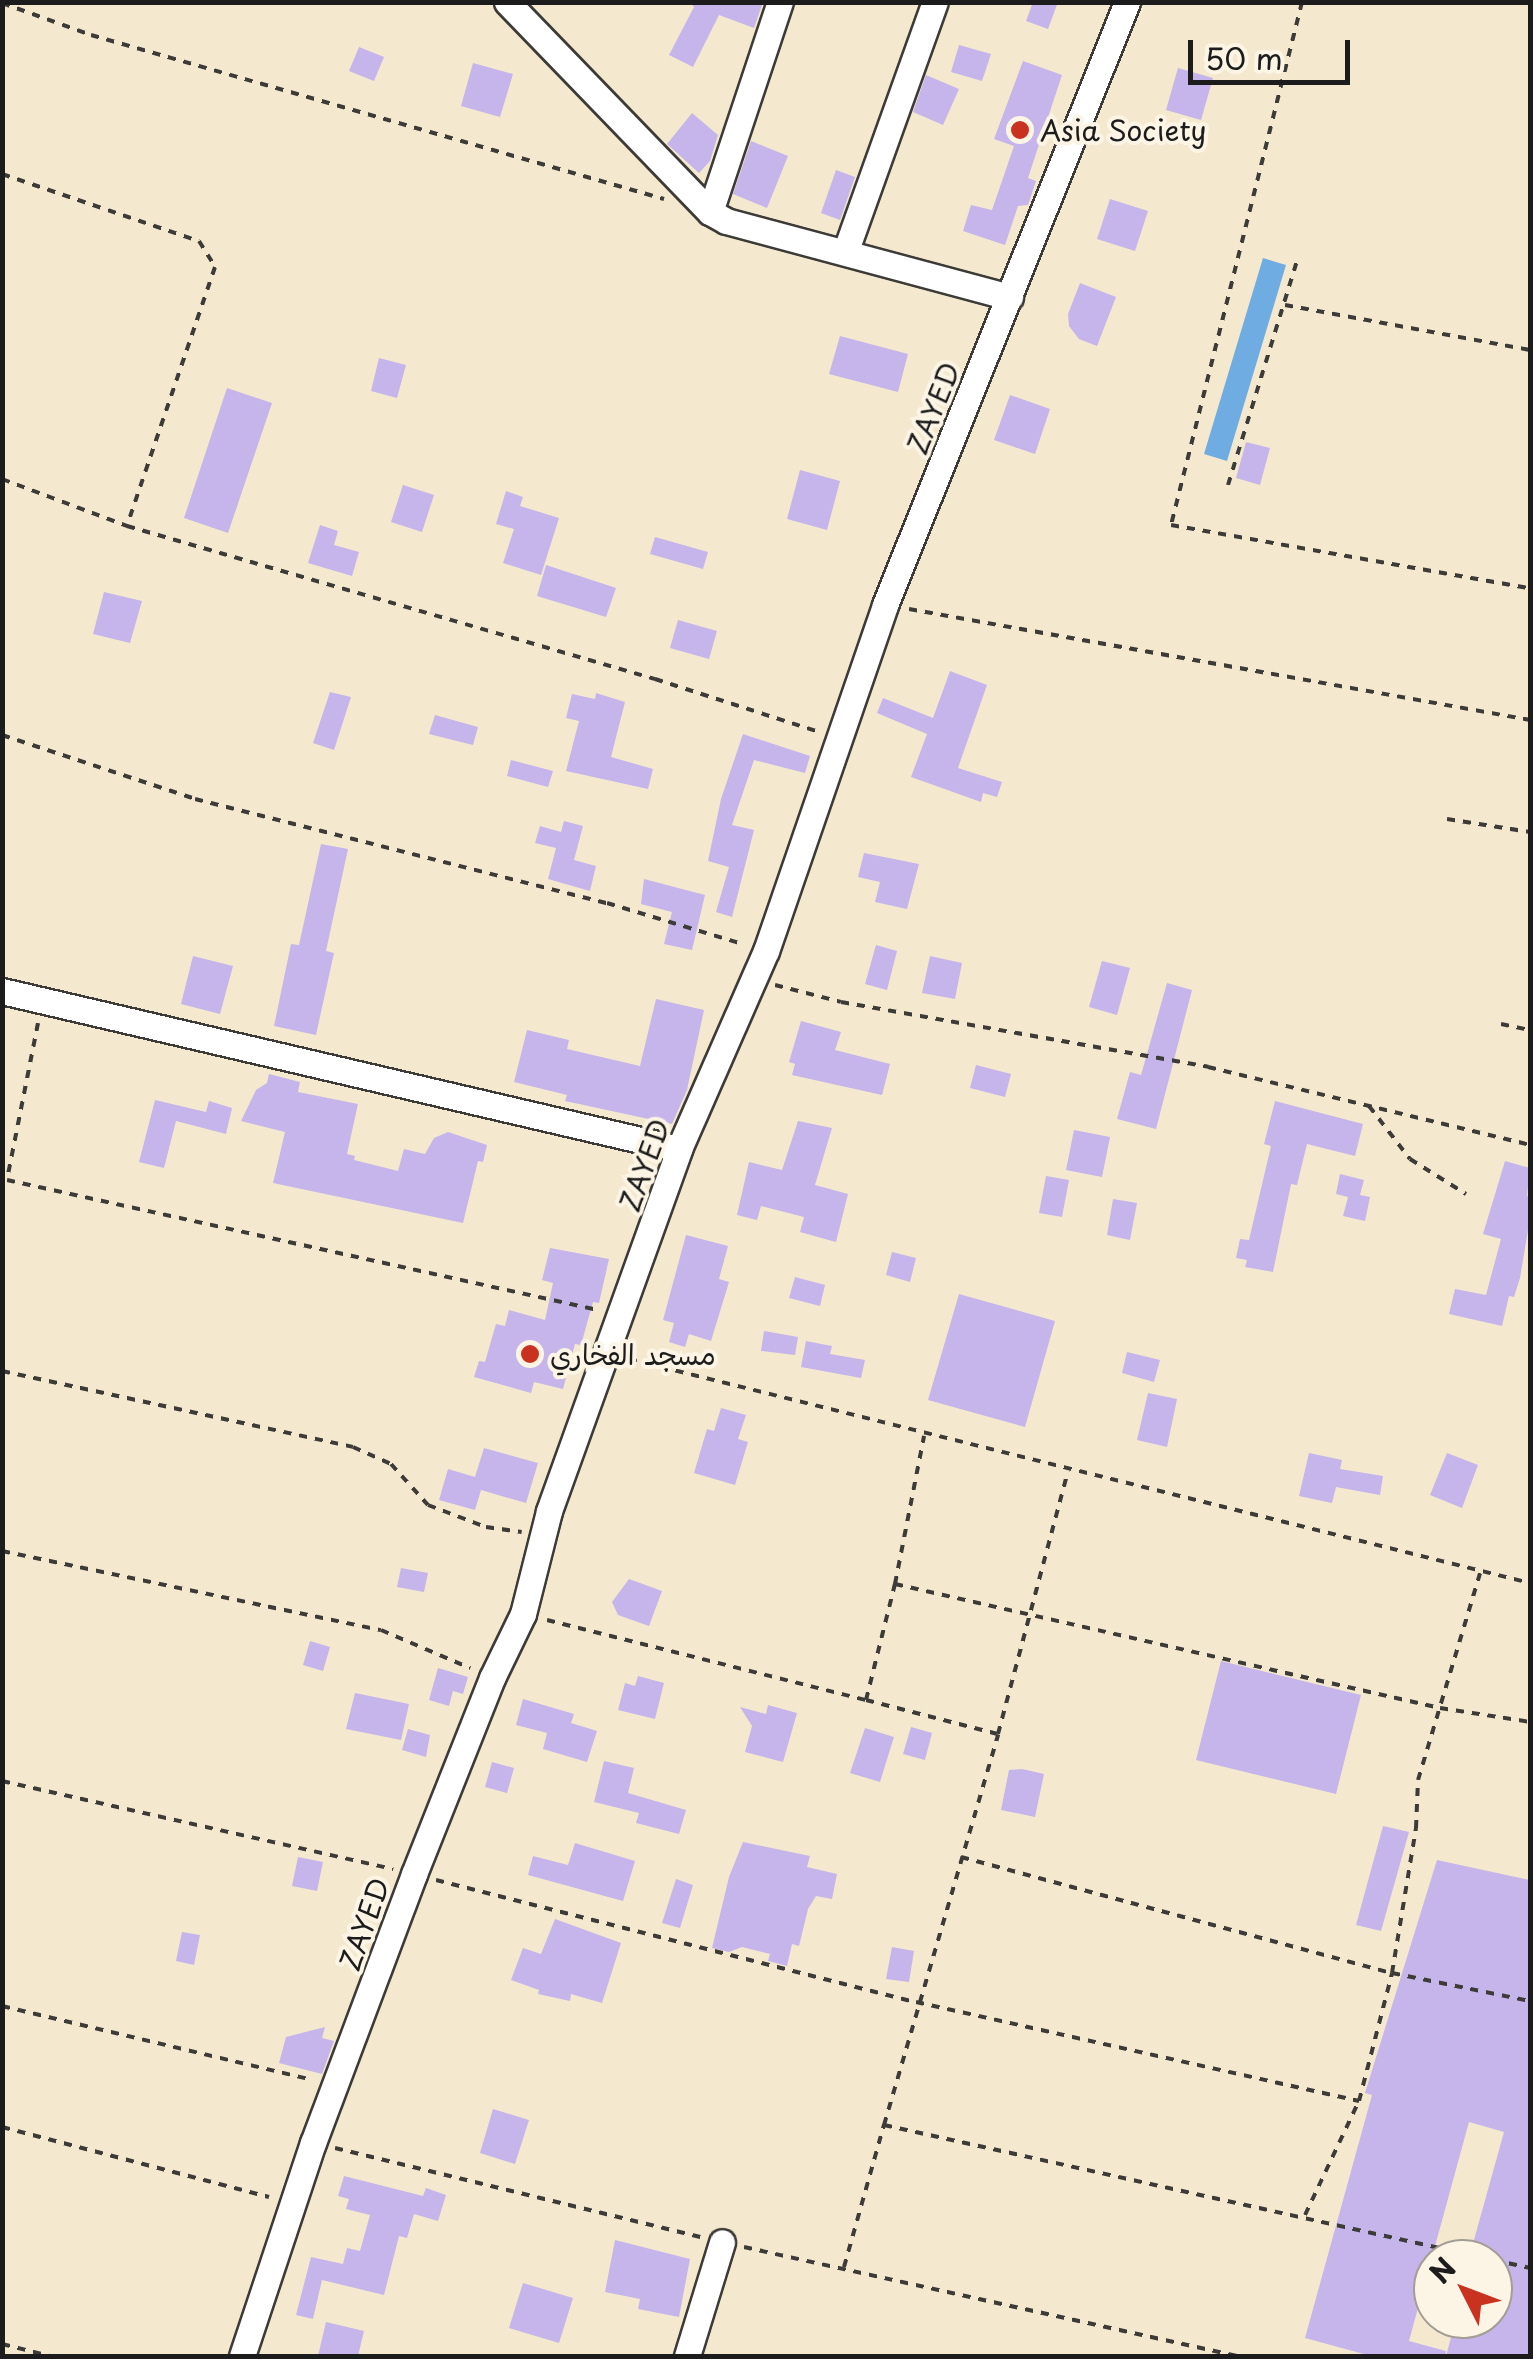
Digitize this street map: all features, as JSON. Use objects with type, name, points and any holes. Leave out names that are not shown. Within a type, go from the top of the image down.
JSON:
[{"type":"street","points":[[507,2],[710,212],[726,222],[846,250],[1010,297]]},
{"type":"street","points":[[710,212],[780,2]]},
{"type":"street","points":[[846,250],[935,2]]},
{"type":"street","name":"ZAYED","points":[[242,2356],[313,2143],[414,1874],[492,1678],[523,1614],[541,1535],[679,1148],[766,951],[885,605],[1128,2]]},
{"type":"street","points":[[2,991],[679,1148]]},
{"type":"street","points":[[687,2356],[722,2242]]},
{"type":"path","points":[[1302,2],[1172,524],[1530,588]]},
{"type":"path","points":[[2,3],[91,35],[672,202]]},
{"type":"path","points":[[2,174],[199,240],[214,266],[127,526]]},
{"type":"path","points":[[1228,484],[1298,257]]},
{"type":"path","points":[[1285,306],[1530,350]]},
{"type":"path","points":[[2,479],[127,526],[655,678],[839,739]]},
{"type":"path","points":[[885,605],[1530,720]]},
{"type":"path","points":[[1447,818],[1530,832]]},
{"type":"path","points":[[43,1001],[4,1180],[622,1315]]},
{"type":"path","points":[[1501,1024],[1530,1030]]},
{"type":"path","points":[[1369,1106],[1410,1159],[1466,1194]]},
{"type":"path","points":[[606,1353],[924,1436],[1530,1584]]},
{"type":"path","points":[[2,1371],[353,1447],[391,1464],[428,1505],[486,1527],[541,1535]]},
{"type":"path","points":[[866,1700],[896,1584],[924,1436]]},
{"type":"path","points":[[844,2269],[916,2002],[998,1734],[1068,1470]]},
{"type":"path","points":[[2,1551],[380,1630],[492,1678]]},
{"type":"path","points":[[1305,2215],[1359,2100],[1392,1973],[1416,1828],[1418,1780],[1480,1572]]},
{"type":"path","points":[[896,1584],[1028,1611],[1440,1708],[1530,1722]]},
{"type":"path","points":[[523,1614],[998,1734]]},
{"type":"path","points":[[2,1781],[414,1874],[916,2002],[1359,2100]]},
{"type":"path","points":[[961,1857],[1392,1973],[1530,2001]]},
{"type":"path","points":[[2,2006],[336,2086]]},
{"type":"path","points":[[884,2124],[1530,2268]]},
{"type":"path","points":[[2,2127],[293,2204]]},
{"type":"path","points":[[313,2143],[722,2242],[1237,2356]]},
{"type":"path","points":[[2,2344],[50,2356]]},
{"type":"water","points":[[1263,258],[1286,265],[1227,461],[1204,454]]},
{"type":"building","points":[[690,2],[763,2],[754,28],[719,15],[693,67],[669,55],[694,7]]},
{"type":"building","points":[[1033,2],[1058,2],[1048,29],[1026,21]]},
{"type":"building","points":[[959,45],[991,54],[982,81],[951,72]]},
{"type":"building","points":[[359,47],[384,57],[374,81],[349,71]]},
{"type":"building","points":[[1023,61],[1062,75],[1028,178],[1036,181],[1028,205],[1018,206],[1005,245],[963,231],[971,205],[992,210],[1014,146],[994,139]]},
{"type":"building","points":[[473,63],[513,74],[500,117],[461,106]]},
{"type":"building","points":[[1178,68],[1213,78],[1201,120],[1166,110]]},
{"type":"building","points":[[926,75],[959,89],[943,125],[913,112]]},
{"type":"building","points":[[692,113],[718,135],[710,161],[699,173],[667,144]]},
{"type":"building","points":[[751,141],[788,156],[767,208],[733,194]]},
{"type":"building","points":[[836,170],[855,177],[840,220],[821,213]]},
{"type":"building","points":[[1110,199],[1148,211],[1135,251],[1097,239]]},
{"type":"building","points":[[1080,283],[1116,297],[1097,346],[1079,339],[1069,326],[1068,314]]},
{"type":"building","points":[[840,336],[908,354],[898,392],[829,374]]},
{"type":"building","points":[[379,358],[406,365],[397,398],[371,391]]},
{"type":"building","points":[[227,388],[272,403],[228,533],[184,518]]},
{"type":"building","points":[[1010,395],[1050,409],[1035,454],[994,440]]},
{"type":"building","points":[[1246,442],[1270,448],[1260,485],[1236,478]]},
{"type":"building","points":[[800,470],[840,481],[827,530],[787,519]]},
{"type":"building","points":[[403,485],[434,495],[422,532],[391,522]]},
{"type":"building","points":[[506,491],[523,497],[520,506],[559,518],[541,575],[503,563],[514,529],[496,524]]},
{"type":"building","points":[[320,525],[338,531],[334,545],[359,552],[352,576],[308,563]]},
{"type":"building","points":[[655,537],[708,552],[703,569],[650,554]]},
{"type":"building","points":[[546,565],[616,588],[606,617],[537,596]]},
{"type":"building","points":[[104,592],[142,601],[130,643],[93,634]]},
{"type":"building","points":[[678,620],[717,631],[709,659],[670,648]]},
{"type":"building","points":[[950,671],[987,685],[958,768],[1002,782],[997,797],[983,793],[981,802],[911,777],[927,734],[877,713],[883,698],[933,718]]},
{"type":"building","points":[[330,692],[351,697],[334,750],[313,743]]},
{"type":"building","points":[[596,693],[625,702],[611,757],[653,769],[648,789],[566,771],[579,721],[566,718],[572,694],[595,699]]},
{"type":"building","points":[[435,715],[478,727],[473,745],[429,734]]},
{"type":"building","points":[[743,734],[810,756],[805,773],[754,760],[732,825],[754,830],[732,917],[716,912],[729,867],[708,861],[721,799]]},
{"type":"building","points":[[511,760],[553,771],[548,787],[507,776]]},
{"type":"building","points":[[564,821],[583,826],[574,860],[596,866],[590,891],[548,879],[556,848],[535,843],[540,826],[561,832]]},
{"type":"building","points":[[321,844],[348,849],[326,951],[334,953],[316,1035],[274,1026],[291,944],[299,945]]},
{"type":"building","points":[[864,853],[919,864],[907,909],[875,902],[880,882],[858,877]]},
{"type":"building","points":[[644,879],[705,895],[692,950],[664,944],[672,912],[641,904]]},
{"type":"building","points":[[876,945],[897,951],[887,990],[865,984]]},
{"type":"building","points":[[193,956],[233,966],[220,1014],[181,1004]]},
{"type":"building","points":[[930,956],[962,963],[955,999],[922,993]]},
{"type":"building","points":[[1102,961],[1130,968],[1117,1015],[1089,1007]]},
{"type":"building","points":[[1167,983],[1192,990],[1156,1129],[1117,1119],[1130,1072],[1141,1075]]},
{"type":"building","points":[[656,999],[704,1010],[687,1090],[672,1124],[565,1101],[567,1095],[514,1082],[527,1030],[569,1040],[567,1049],[640,1066]]},
{"type":"building","points":[[801,1021],[841,1032],[835,1050],[890,1064],[882,1095],[792,1075],[795,1064],[789,1062]]},
{"type":"building","points":[[976,1065],[1011,1074],[1005,1097],[970,1088]]},
{"type":"building","points":[[269,1074],[300,1082],[298,1092],[358,1104],[347,1154],[355,1156],[354,1160],[398,1171],[404,1149],[425,1154],[434,1138],[448,1132],[487,1145],[483,1162],[478,1161],[463,1223],[273,1183],[285,1132],[241,1121]]},
{"type":"building","points":[[155,1100],[206,1112],[209,1101],[232,1108],[226,1134],[176,1121],[164,1168],[139,1162]]},
{"type":"building","points":[[1275,1101],[1363,1124],[1355,1156],[1307,1144],[1297,1185],[1291,1184],[1273,1272],[1245,1267],[1247,1260],[1236,1258],[1240,1239],[1249,1240],[1271,1146],[1264,1144]]},
{"type":"building","points":[[798,1121],[832,1128],[815,1185],[848,1194],[836,1242],[800,1232],[804,1217],[761,1206],[757,1220],[737,1215],[749,1162],[782,1170]]},
{"type":"building","points":[[1074,1130],[1110,1137],[1102,1177],[1066,1170]]},
{"type":"building","points":[[1505,1161],[1530,1168],[1530,1218],[1520,1278],[1514,1297],[1509,1296],[1502,1326],[1449,1314],[1455,1289],[1486,1295],[1501,1239],[1483,1234]]},
{"type":"building","points":[[1340,1174],[1364,1180],[1360,1195],[1370,1197],[1365,1221],[1343,1216],[1348,1197],[1336,1194]]},
{"type":"building","points":[[1046,1176],[1069,1180],[1062,1217],[1039,1213]]},
{"type":"building","points":[[1113,1199],[1137,1203],[1130,1240],[1107,1235]]},
{"type":"building","points":[[686,1235],[728,1246],[719,1279],[729,1282],[711,1341],[689,1334],[685,1347],[669,1342],[674,1323],[663,1320]]},
{"type":"building","name":"مسجد الفخاري","points":[[550,1248],[609,1259],[599,1303],[593,1302],[581,1345],[575,1344],[563,1389],[534,1382],[531,1393],[474,1377],[479,1361],[485,1362],[496,1324],[505,1326],[509,1310],[545,1320],[553,1283],[542,1280]]},
{"type":"building","points":[[892,1252],[916,1258],[910,1282],[886,1275]]},
{"type":"building","points":[[795,1277],[825,1285],[820,1306],[789,1298]]},
{"type":"building","points":[[959,1294],[1055,1321],[1025,1427],[928,1400]]},
{"type":"building","points":[[764,1331],[798,1337],[795,1355],[761,1351]]},
{"type":"building","points":[[806,1341],[832,1346],[830,1354],[865,1360],[861,1378],[801,1367]]},
{"type":"building","points":[[1127,1352],[1160,1360],[1154,1382],[1122,1373]]},
{"type":"building","points":[[1148,1393],[1177,1399],[1167,1447],[1137,1440]]},
{"type":"building","points":[[721,1408],[746,1415],[738,1439],[748,1442],[735,1485],[694,1473],[707,1429],[714,1431]]},
{"type":"building","points":[[484,1448],[538,1463],[526,1503],[481,1490],[475,1510],[439,1500],[448,1469],[475,1477]]},
{"type":"building","points":[[1309,1453],[1342,1460],[1340,1469],[1383,1476],[1380,1495],[1336,1487],[1332,1503],[1299,1496]]},
{"type":"building","points":[[1447,1453],[1478,1465],[1462,1508],[1430,1495]]},
{"type":"building","points":[[401,1568],[428,1573],[424,1592],[397,1587]]},
{"type":"building","points":[[629,1579],[662,1591],[649,1626],[618,1615],[612,1602]]},
{"type":"building","points":[[310,1641],[330,1647],[323,1671],[303,1665]]},
{"type":"building","points":[[1221,1661],[1361,1695],[1336,1794],[1196,1760]]},
{"type":"building","points":[[438,1668],[468,1677],[463,1694],[453,1691],[449,1706],[429,1700]]},
{"type":"building","points":[[638,1676],[664,1683],[655,1719],[618,1710],[625,1683],[635,1686]]},
{"type":"building","points":[[355,1693],[409,1704],[401,1740],[346,1729]]},
{"type":"building","points":[[523,1699],[574,1714],[571,1723],[597,1731],[587,1762],[543,1749],[547,1733],[516,1725]]},
{"type":"building","points":[[768,1705],[797,1713],[783,1762],[745,1752],[752,1726],[740,1707],[766,1714]]},
{"type":"building","points":[[911,1727],[932,1733],[925,1760],[903,1754]]},
{"type":"building","points":[[865,1728],[894,1737],[880,1782],[850,1773]]},
{"type":"building","points":[[408,1729],[430,1735],[426,1757],[402,1750]]},
{"type":"building","points":[[604,1761],[634,1768],[628,1793],[686,1810],[679,1834],[636,1823],[639,1813],[594,1802]]},
{"type":"building","points":[[492,1762],[514,1768],[507,1793],[485,1787]]},
{"type":"building","points":[[1009,1770],[1044,1774],[1035,1817],[1001,1810]]},
{"type":"building","points":[[1383,1826],[1409,1832],[1381,1931],[1356,1925]]},
{"type":"building","points":[[743,1842],[810,1856],[807,1867],[837,1874],[832,1899],[816,1896],[808,1909],[799,1946],[792,1944],[787,1966],[768,1961],[770,1954],[742,1947],[729,1952],[712,1948],[729,1877]]},
{"type":"building","points":[[575,1843],[635,1861],[623,1901],[528,1875],[533,1856],[568,1865]]},
{"type":"building","points":[[298,1857],[323,1862],[317,1891],[292,1886]]},
{"type":"building","points":[[1437,1860],[1530,1880],[1530,2356],[1446,2356],[1451,2339],[1513,2339],[1513,2239],[1474,2239],[1504,2132],[1469,2122],[1437,2239],[1413,2239],[1413,2326],[1409,2341],[1446,2351],[1445,2356],[1371,2356],[1305,2338],[1372,2095],[1365,2093]]},
{"type":"building","points":[[676,1879],[693,1885],[680,1928],[662,1923]]},
{"type":"building","points":[[555,1919],[621,1943],[602,2003],[571,1994],[570,2001],[538,1994],[539,1990],[511,1980],[523,1948],[541,1954]]},
{"type":"building","points":[[182,1932],[200,1935],[194,1965],[176,1961]]},
{"type":"building","points":[[892,1947],[914,1951],[909,1982],[886,1979]]},
{"type":"building","points":[[325,2027],[322,2038],[334,2041],[322,2074],[279,2063],[286,2037]]},
{"type":"building","points":[[493,2109],[529,2120],[515,2164],[480,2153]]},
{"type":"building","points":[[344,2176],[423,2196],[426,2188],[446,2195],[438,2221],[414,2214],[407,2238],[399,2236],[384,2295],[322,2280],[313,2319],[296,2315],[311,2257],[343,2264],[347,2248],[360,2251],[370,2215],[346,2209],[349,2199],[338,2196]]},
{"type":"building","points":[[615,2240],[690,2259],[679,2317],[638,2309],[640,2299],[605,2292]]},
{"type":"building","points":[[523,2283],[573,2298],[559,2343],[509,2328]]},
{"type":"building","points":[[326,2322],[364,2331],[358,2356],[318,2356]]},
{"type":"place","name":"Asia Society","points":[[1020,130]]},
{"type":"place","name":"مسجد الفخاري","points":[[530,1354]]}]
